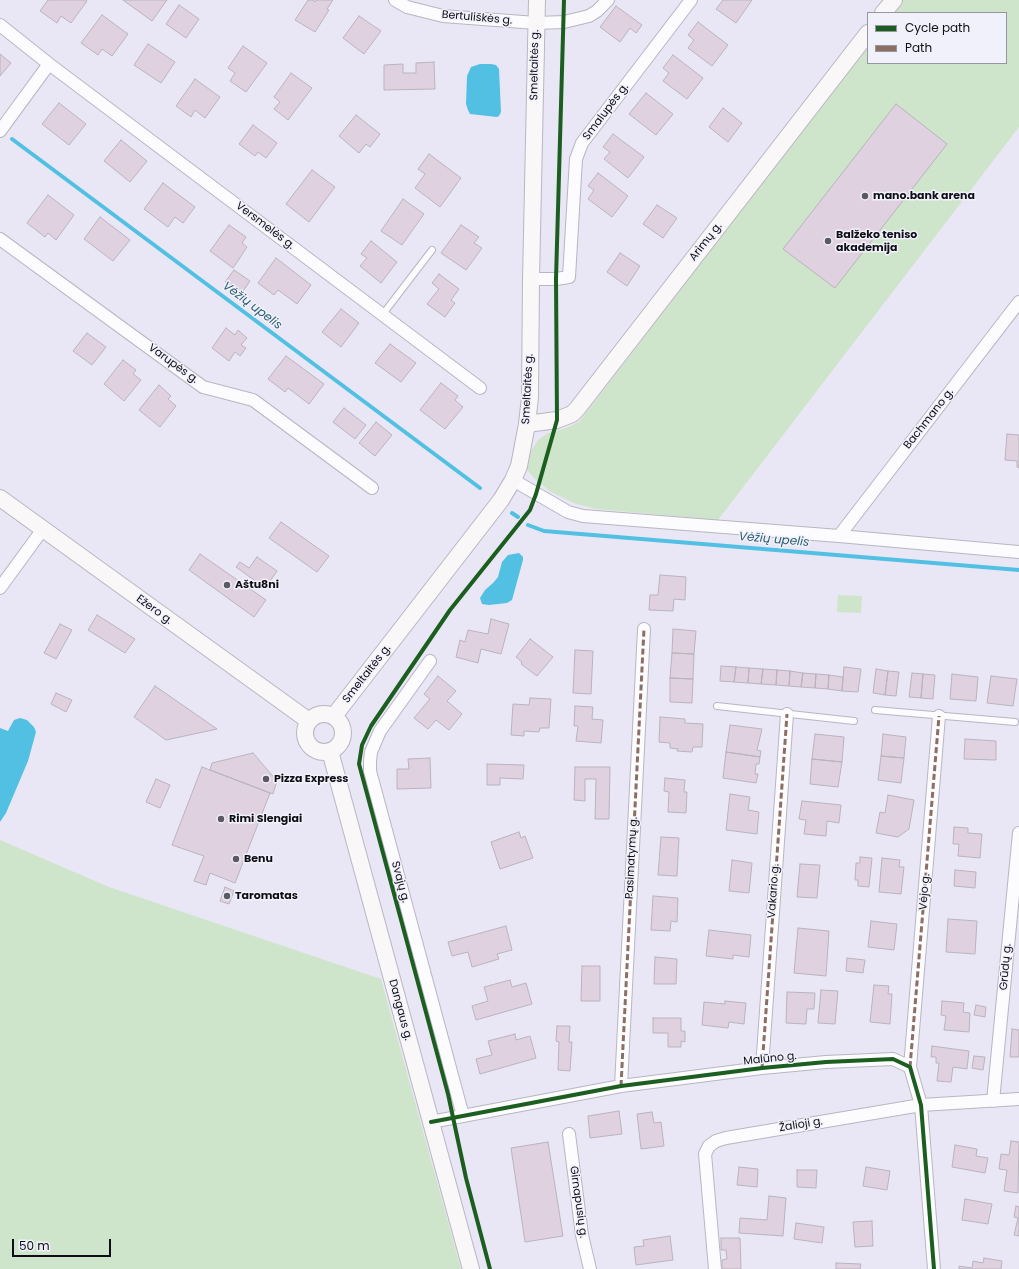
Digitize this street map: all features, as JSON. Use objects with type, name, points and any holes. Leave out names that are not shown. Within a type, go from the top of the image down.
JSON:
[{"type":"main road","name":"Smeltaitės g.","points":[[334,716],[501,500],[513,480],[519,466],[527,424],[530,397],[537,0]]},
{"type":"main road","points":[[885,12],[894,0]]},
{"type":"main road","name":"Arimų g.","points":[[527,424],[557,420],[572,414],[577,409],[867,34]]},
{"type":"main road","name":"Ežero g.","points":[[0,498],[309,721]]},
{"type":"main road","points":[[321,714],[334,716],[340,721],[343,728],[341,742],[330,751],[323,752],[317,750],[307,741],[305,734],[309,721],[314,716],[321,714]]},
{"type":"main road","name":"Dangaus g.","points":[[330,751],[471,1269]]},
{"type":"street","name":"Bertuliškės g.","points":[[395,0],[407,7],[443,16],[536,23]]},
{"type":"street","points":[[536,23],[564,22],[589,16],[597,11],[608,0]]},
{"type":"street","name":"Smalupės g.","points":[[531,280],[569,277],[576,159],[582,143],[691,0]]},
{"type":"street","name":"Versmelės g.","points":[[0,25],[49,64],[480,388]]},
{"type":"street","points":[[0,131],[49,64]]},
{"type":"street","name":"Varupės g.","points":[[0,239],[203,387],[254,400],[372,488]]},
{"type":"street","name":"Bachmano g.","points":[[838,536],[1019,302]]},
{"type":"street","points":[[513,480],[568,512],[583,516],[1019,552]]},
{"type":"street","points":[[0,588],[43,530]]},
{"type":"street","name":"Pasimatymų g.","points":[[621,1086],[644,629]]},
{"type":"street","name":"Svajų g.","points":[[430,661],[380,732],[371,752],[370,771],[464,1116]]},
{"type":"street","name":"Vakario g.","points":[[762,1068],[787,714]]},
{"type":"street","name":"Vėjo g.","points":[[910,1067],[939,716]]},
{"type":"street","name":"Grūdų g.","points":[[993,1101],[1019,833]]},
{"type":"street","name":"Malūno g.","points":[[431,1122],[621,1086],[762,1068],[826,1062],[893,1059],[910,1067]]},
{"type":"street","points":[[910,1067],[921,1105],[934,1269]]},
{"type":"street","name":"Žalioji g.","points":[[715,1269],[705,1154],[709,1146],[716,1141],[726,1138],[921,1105],[1019,1099]]},
{"type":"street","name":"Girnapusių g.","points":[[569,1134],[582,1235],[590,1269]]},
{"type":"lane","points":[[383,314],[432,250]]},
{"type":"lane","points":[[716,706],[854,721]]},
{"type":"lane","points":[[875,710],[1015,722]]},
{"type":"green space","points":[[902,0],[1019,0],[1019,127],[718,520],[597,509],[576,504],[551,492],[536,480],[527,470],[531,451],[538,440],[548,433],[566,428],[579,422],[867,45],[867,64],[1007,64],[1007,12],[893,12]]},
{"type":"green space","points":[[838,595],[862,596],[861,613],[837,612]]},
{"type":"green space","points":[[0,840],[109,887],[381,979],[461,1269],[0,1269]]},
{"type":"water","points":[[480,64],[496,65],[499,69],[501,112],[497,117],[470,114],[466,104],[467,76],[471,67]]},
{"type":"water","points":[[519,553],[523,557],[523,560],[512,600],[507,603],[489,605],[482,604],[480,598],[485,590],[498,577],[502,562],[508,555]]},
{"type":"water","points":[[20,718],[27,720],[34,727],[36,732],[28,761],[6,813],[0,822],[0,728],[8,731],[14,720]]},
{"type":"building","points":[[48,0],[87,1],[71,23],[61,16],[57,23],[40,11]]},
{"type":"building","points":[[123,0],[167,0],[152,21]]},
{"type":"building","points":[[308,0],[313,0],[315,2],[316,0],[333,0],[327,9],[329,10],[315,32],[295,20]]},
{"type":"building","points":[[723,0],[752,0],[736,23],[716,9]]},
{"type":"building","points":[[179,5],[199,19],[186,38],[166,24]]},
{"type":"building","points":[[616,6],[642,25],[636,33],[630,28],[620,42],[600,27]]},
{"type":"building","points":[[102,15],[128,34],[112,56],[102,49],[98,55],[81,43]]},
{"type":"building","points":[[359,16],[381,31],[364,54],[343,38]]},
{"type":"building","points":[[698,22],[728,45],[712,66],[688,48],[694,40],[688,35]]},
{"type":"building","points":[[148,44],[175,62],[161,83],[134,65]]},
{"type":"building","points":[[243,46],[267,63],[246,92],[230,81],[235,73],[228,68]]},
{"type":"building","points":[[0,54],[11,63],[0,76]]},
{"type":"building","points":[[673,55],[703,78],[687,99],[663,81],[669,73],[663,68]]},
{"type":"building","points":[[434,62],[435,89],[384,90],[384,65],[403,64],[403,73],[416,73],[416,63]]},
{"type":"building","points":[[291,73],[312,88],[288,120],[274,109],[280,102],[274,97]]},
{"type":"building","points":[[195,79],[220,97],[205,118],[195,110],[191,117],[176,106]]},
{"type":"building","points":[[646,93],[673,114],[656,135],[629,114]]},
{"type":"building","points":[[59,103],[86,124],[69,145],[42,124]]},
{"type":"building","name":"mano.bank arena","points":[[896,104],[947,144],[835,288],[783,249]]},
{"type":"building","points":[[723,108],[742,123],[728,142],[709,127]]},
{"type":"building","points":[[356,115],[380,134],[370,147],[366,144],[359,153],[339,136]]},
{"type":"building","points":[[253,125],[277,143],[266,158],[258,152],[255,156],[239,144]]},
{"type":"building","points":[[613,134],[644,157],[628,178],[604,159],[610,152],[603,147]]},
{"type":"building","points":[[121,140],[147,161],[130,182],[104,161]]},
{"type":"building","points":[[429,154],[461,178],[440,207],[415,188],[425,174],[418,169]]},
{"type":"building","points":[[312,170],[335,187],[309,222],[286,204]]},
{"type":"building","points":[[598,173],[628,196],[612,217],[588,199],[594,190],[588,186]]},
{"type":"building","points":[[163,183],[195,207],[183,223],[175,217],[168,227],[144,209]]},
{"type":"building","points":[[48,195],[74,215],[56,240],[48,233],[45,237],[27,223]]},
{"type":"building","points":[[403,199],[424,214],[402,245],[381,231]]},
{"type":"building","points":[[657,205],[677,218],[663,238],[643,224]]},
{"type":"building","points":[[100,217],[130,240],[113,261],[84,239]]},
{"type":"building","points":[[229,225],[246,237],[242,243],[247,247],[233,268],[210,251]]},
{"type":"building","points":[[461,225],[479,237],[474,243],[482,248],[466,270],[441,253]]},
{"type":"building","points":[[371,241],[397,262],[381,283],[360,266],[367,258],[361,254]]},
{"type":"building","points":[[620,253],[640,266],[627,286],[607,272]]},
{"type":"building","points":[[276,258],[311,285],[297,304],[278,290],[274,295],[258,283]]},
{"type":"building","points":[[234,270],[250,281],[241,294],[225,282]]},
{"type":"building","points":[[439,274],[459,289],[451,300],[455,303],[445,317],[427,304],[439,289],[432,283]]},
{"type":"building","points":[[341,309],[359,323],[341,347],[322,332]]},
{"type":"building","points":[[226,328],[235,335],[238,330],[247,338],[241,345],[246,348],[240,356],[235,352],[229,361],[212,348]]},
{"type":"building","points":[[87,333],[106,347],[92,365],[73,351]]},
{"type":"building","points":[[390,344],[416,363],[401,382],[375,363]]},
{"type":"building","points":[[286,356],[324,384],[309,404],[288,388],[285,392],[268,379]]},
{"type":"building","points":[[123,360],[136,370],[133,374],[141,380],[124,401],[104,384]]},
{"type":"building","points":[[441,383],[458,396],[455,400],[463,407],[445,429],[420,410]]},
{"type":"building","points":[[159,385],[171,396],[168,399],[176,406],[160,427],[139,410]]},
{"type":"building","points":[[344,408],[366,425],[355,439],[333,422]]},
{"type":"building","points":[[376,422],[392,435],[375,456],[359,443]]},
{"type":"building","points":[[1007,434],[1019,435],[1019,468],[1017,467],[1017,461],[1005,460]]},
{"type":"building","points":[[281,522],[329,556],[317,572],[269,538]]},
{"type":"building","name":"Aštu8ni","points":[[200,554],[266,600],[254,617],[189,570]]},
{"type":"building","points":[[257,557],[277,571],[265,588],[236,567],[240,562],[249,568]]},
{"type":"building","points":[[660,575],[686,577],[685,600],[674,599],[673,611],[649,610],[650,595],[658,595]]},
{"type":"building","points":[[97,615],[135,639],[125,653],[88,630]]},
{"type":"building","points":[[491,619],[509,624],[501,654],[481,649],[478,663],[456,657],[460,640],[465,642],[468,630],[488,634]]},
{"type":"building","points":[[60,624],[72,630],[56,659],[44,653]]},
{"type":"building","points":[[673,629],[696,631],[694,654],[672,653]]},
{"type":"building","points":[[530,639],[553,657],[537,676],[521,664],[522,662],[516,657]]},
{"type":"building","points":[[575,650],[593,651],[591,694],[573,693]]},
{"type":"building","points":[[672,653],[694,654],[693,679],[670,678]]},
{"type":"building","points":[[721,666],[736,667],[734,682],[720,681]]},
{"type":"building","points":[[736,667],[749,668],[748,683],[734,682]]},
{"type":"building","points":[[844,667],[861,669],[858,692],[842,691]]},
{"type":"building","points":[[749,668],[763,669],[761,684],[748,683]]},
{"type":"building","points":[[763,669],[777,670],[776,685],[761,684]]},
{"type":"building","points":[[876,669],[888,671],[885,695],[873,693]]},
{"type":"building","points":[[777,670],[790,671],[789,686],[776,685]]},
{"type":"building","points":[[790,671],[803,673],[801,687],[789,686]]},
{"type":"building","points":[[888,671],[899,672],[896,696],[885,695]]},
{"type":"building","points":[[803,673],[816,674],[815,688],[801,687]]},
{"type":"building","points":[[912,673],[923,674],[921,698],[909,697]]},
{"type":"building","points":[[816,674],[829,675],[828,689],[815,688]]},
{"type":"building","points":[[923,674],[935,675],[933,699],[921,698]]},
{"type":"building","points":[[952,674],[978,677],[976,701],[950,699]]},
{"type":"building","points":[[829,675],[843,677],[842,691],[828,689]]},
{"type":"building","points":[[438,676],[456,691],[447,701],[462,714],[449,730],[436,720],[428,729],[414,718],[430,699],[424,694]]},
{"type":"building","points":[[991,676],[1017,679],[1013,706],[987,703]]},
{"type":"building","points":[[670,678],[693,679],[692,703],[670,702]]},
{"type":"building","points":[[155,686],[217,729],[166,740],[134,717]]},
{"type":"building","points":[[56,693],[72,700],[66,712],[51,704]]},
{"type":"building","points":[[530,698],[551,699],[549,728],[540,728],[539,732],[524,731],[524,736],[511,735],[513,704],[529,705]]},
{"type":"building","points":[[575,706],[593,707],[592,719],[603,720],[601,743],[576,741],[578,726],[574,726]]},
{"type":"building","points":[[660,717],[685,719],[685,723],[703,724],[702,747],[693,747],[692,752],[677,751],[678,749],[670,748],[670,743],[659,742]]},
{"type":"building","points":[[730,725],[762,729],[757,750],[761,751],[760,757],[726,752]]},
{"type":"building","points":[[815,734],[844,737],[842,762],[812,759]]},
{"type":"building","points":[[883,734],[906,737],[904,758],[881,756]]},
{"type":"building","points":[[965,739],[996,741],[996,760],[964,759]]},
{"type":"building","points":[[726,752],[760,757],[759,764],[756,764],[755,774],[758,774],[756,783],[723,778]]},
{"type":"building","points":[[253,753],[277,781],[273,794],[210,770],[212,763]]},
{"type":"building","points":[[881,756],[904,758],[901,783],[878,780]]},
{"type":"building","points":[[430,758],[431,788],[397,789],[397,769],[409,769],[408,759]]},
{"type":"building","points":[[812,759],[842,762],[838,787],[810,784]]},
{"type":"building","points":[[487,764],[524,765],[523,779],[500,778],[500,785],[487,785]]},
{"type":"building","name":"Rimi Slengiai","points":[[202,767],[270,793],[235,883],[210,873],[206,885],[194,881],[204,856],[172,845]]},
{"type":"building","points":[[575,767],[610,767],[609,819],[595,819],[596,779],[585,779],[585,801],[574,800]]},
{"type":"building","points":[[665,778],[685,780],[684,792],[687,792],[686,813],[668,812],[669,792],[664,791]]},
{"type":"building","points":[[156,779],[170,785],[160,808],[146,802]]},
{"type":"building","points":[[730,794],[750,797],[748,810],[759,812],[757,834],[726,830]]},
{"type":"building","points":[[888,795],[914,800],[909,829],[898,837],[876,833],[880,812],[885,813]]},
{"type":"building","points":[[802,801],[841,805],[839,823],[827,821],[826,836],[804,834],[806,820],[799,819]]},
{"type":"building","points":[[954,827],[968,828],[968,833],[982,834],[980,858],[958,856],[959,844],[953,844]]},
{"type":"building","points":[[519,832],[521,838],[525,836],[533,858],[500,869],[491,842]]},
{"type":"building","points":[[661,837],[679,838],[677,876],[658,875]]},
{"type":"building","points":[[860,857],[872,858],[869,887],[858,886],[858,880],[855,880],[856,863],[860,863]]},
{"type":"building","points":[[882,858],[900,860],[899,867],[904,867],[901,894],[879,892]]},
{"type":"building","points":[[732,860],[752,863],[749,893],[729,891]]},
{"type":"building","points":[[800,864],[820,865],[817,898],[797,897]]},
{"type":"building","points":[[955,870],[976,872],[975,888],[954,886]]},
{"type":"building","name":"Taromatas","points":[[225,887],[234,891],[229,904],[220,901]]},
{"type":"building","points":[[653,896],[678,898],[677,922],[671,921],[670,931],[651,930]]},
{"type":"building","points":[[948,919],[977,921],[975,954],[946,952]]},
{"type":"building","points":[[871,921],[897,924],[894,950],[868,947]]},
{"type":"building","points":[[506,926],[512,950],[497,954],[499,959],[472,967],[468,952],[452,956],[448,942]]},
{"type":"building","points":[[798,928],[829,931],[826,976],[794,973]]},
{"type":"building","points":[[709,930],[751,935],[749,957],[733,955],[733,959],[706,956]]},
{"type":"building","points":[[655,957],[677,959],[676,984],[654,984]]},
{"type":"building","points":[[847,958],[865,960],[863,973],[846,971]]},
{"type":"building","points":[[582,966],[600,966],[600,1001],[581,1001]]},
{"type":"building","points":[[510,980],[512,987],[526,983],[532,1004],[476,1020],[472,1006],[488,1001],[484,987]]},
{"type":"building","points":[[874,985],[889,986],[888,994],[892,994],[890,1024],[870,1022]]},
{"type":"building","points":[[821,990],[838,991],[835,1024],[818,1023]]},
{"type":"building","points":[[787,992],[815,993],[814,1009],[807,1009],[806,1024],[786,1023]]},
{"type":"building","points":[[725,1001],[746,1003],[744,1024],[729,1022],[728,1028],[702,1025],[704,1002],[725,1004]]},
{"type":"building","points":[[942,1001],[964,1003],[963,1012],[970,1013],[969,1032],[944,1030],[946,1016],[941,1015]]},
{"type":"building","points":[[976,1005],[986,1007],[985,1017],[974,1015]]},
{"type":"building","points":[[653,1018],[681,1018],[681,1031],[685,1031],[685,1042],[681,1041],[681,1047],[668,1047],[668,1033],[653,1033]]},
{"type":"building","points":[[557,1026],[570,1026],[569,1042],[572,1042],[570,1071],[558,1070],[559,1042],[556,1041]]},
{"type":"building","points":[[1012,1029],[1019,1030],[1019,1057],[1010,1057]]},
{"type":"building","points":[[515,1034],[516,1040],[530,1036],[536,1058],[480,1074],[476,1059],[492,1055],[488,1041]]},
{"type":"building","points":[[932,1046],[969,1051],[967,1069],[953,1067],[951,1082],[937,1081],[939,1063],[936,1063],[936,1057],[931,1057]]},
{"type":"building","points":[[974,1056],[985,1057],[983,1070],[972,1068]]},
{"type":"building","points":[[619,1111],[622,1134],[590,1138],[588,1116]]},
{"type":"building","points":[[652,1112],[654,1123],[661,1122],[664,1146],[641,1149],[637,1114]]},
{"type":"building","points":[[1011,1141],[1019,1142],[1018,1193],[1004,1191],[1007,1170],[999,1169],[1001,1154],[1009,1155]]},
{"type":"building","points":[[548,1142],[563,1236],[525,1242],[511,1148]]},
{"type":"building","points":[[955,1145],[977,1149],[976,1156],[988,1158],[985,1173],[952,1167]]},
{"type":"building","points":[[739,1167],[758,1169],[757,1187],[737,1185]]},
{"type":"building","points":[[866,1167],[890,1171],[887,1190],[863,1186]]},
{"type":"building","points":[[797,1170],[817,1170],[816,1188],[797,1187]]},
{"type":"building","points":[[769,1196],[786,1198],[783,1236],[739,1233],[740,1218],[767,1220]]},
{"type":"building","points":[[965,1199],[992,1204],[988,1224],[962,1220]]},
{"type":"building","points":[[1016,1206],[1019,1207],[1019,1236],[1014,1235],[1018,1218],[1014,1217]]},
{"type":"building","points":[[872,1221],[873,1246],[855,1247],[853,1222]]},
{"type":"building","points":[[796,1223],[824,1227],[822,1243],[794,1239]]},
{"type":"building","points":[[670,1236],[673,1260],[636,1265],[634,1247],[644,1246],[643,1240]]},
{"type":"building","points":[[721,1238],[740,1238],[741,1269],[722,1269],[722,1260],[727,1259],[726,1250],[721,1250]]},
{"type":"building","points":[[984,1258],[1002,1261],[1001,1269],[959,1269],[959,1266],[972,1268],[973,1261],[983,1263]]},
{"type":"building","points":[[836,1263],[861,1264],[860,1269],[836,1269]]},
{"type":"waterway","name":"Vėžių upelis","points":[[12,139],[480,488]]},
{"type":"waterway","name":"Vėžių upelis","points":[[512,513],[518,517]]},
{"type":"waterway","name":"Vėžių upelis","points":[[528,525],[544,531],[1019,570]]},
{"type":"marked path","points":[[621,1086],[644,629]]},
{"type":"marked path","points":[[762,1068],[787,714]]},
{"type":"marked path","points":[[910,1067],[939,716]]},
{"type":"cycle path","points":[[490,1269],[466,1178],[448,1094],[359,764],[362,745],[371,726],[450,610],[530,510],[557,420],[556,279],[564,0]]},
{"type":"cycle path","points":[[431,1122],[621,1086],[762,1068],[826,1062],[893,1059],[910,1067],[921,1105],[934,1269]]},
{"type":"place","name":"mano.bank arena","points":[[865,196]]},
{"type":"place","name":"Balžeko teniso akademija","points":[[828,241]]},
{"type":"place","name":"Aštu8ni","points":[[227,585]]},
{"type":"place","name":"Pizza Express","points":[[266,779]]},
{"type":"place","name":"Rimi Slengiai","points":[[221,819]]},
{"type":"place","name":"Benu","points":[[236,859]]},
{"type":"place","name":"Taromatas","points":[[227,896]]}]
